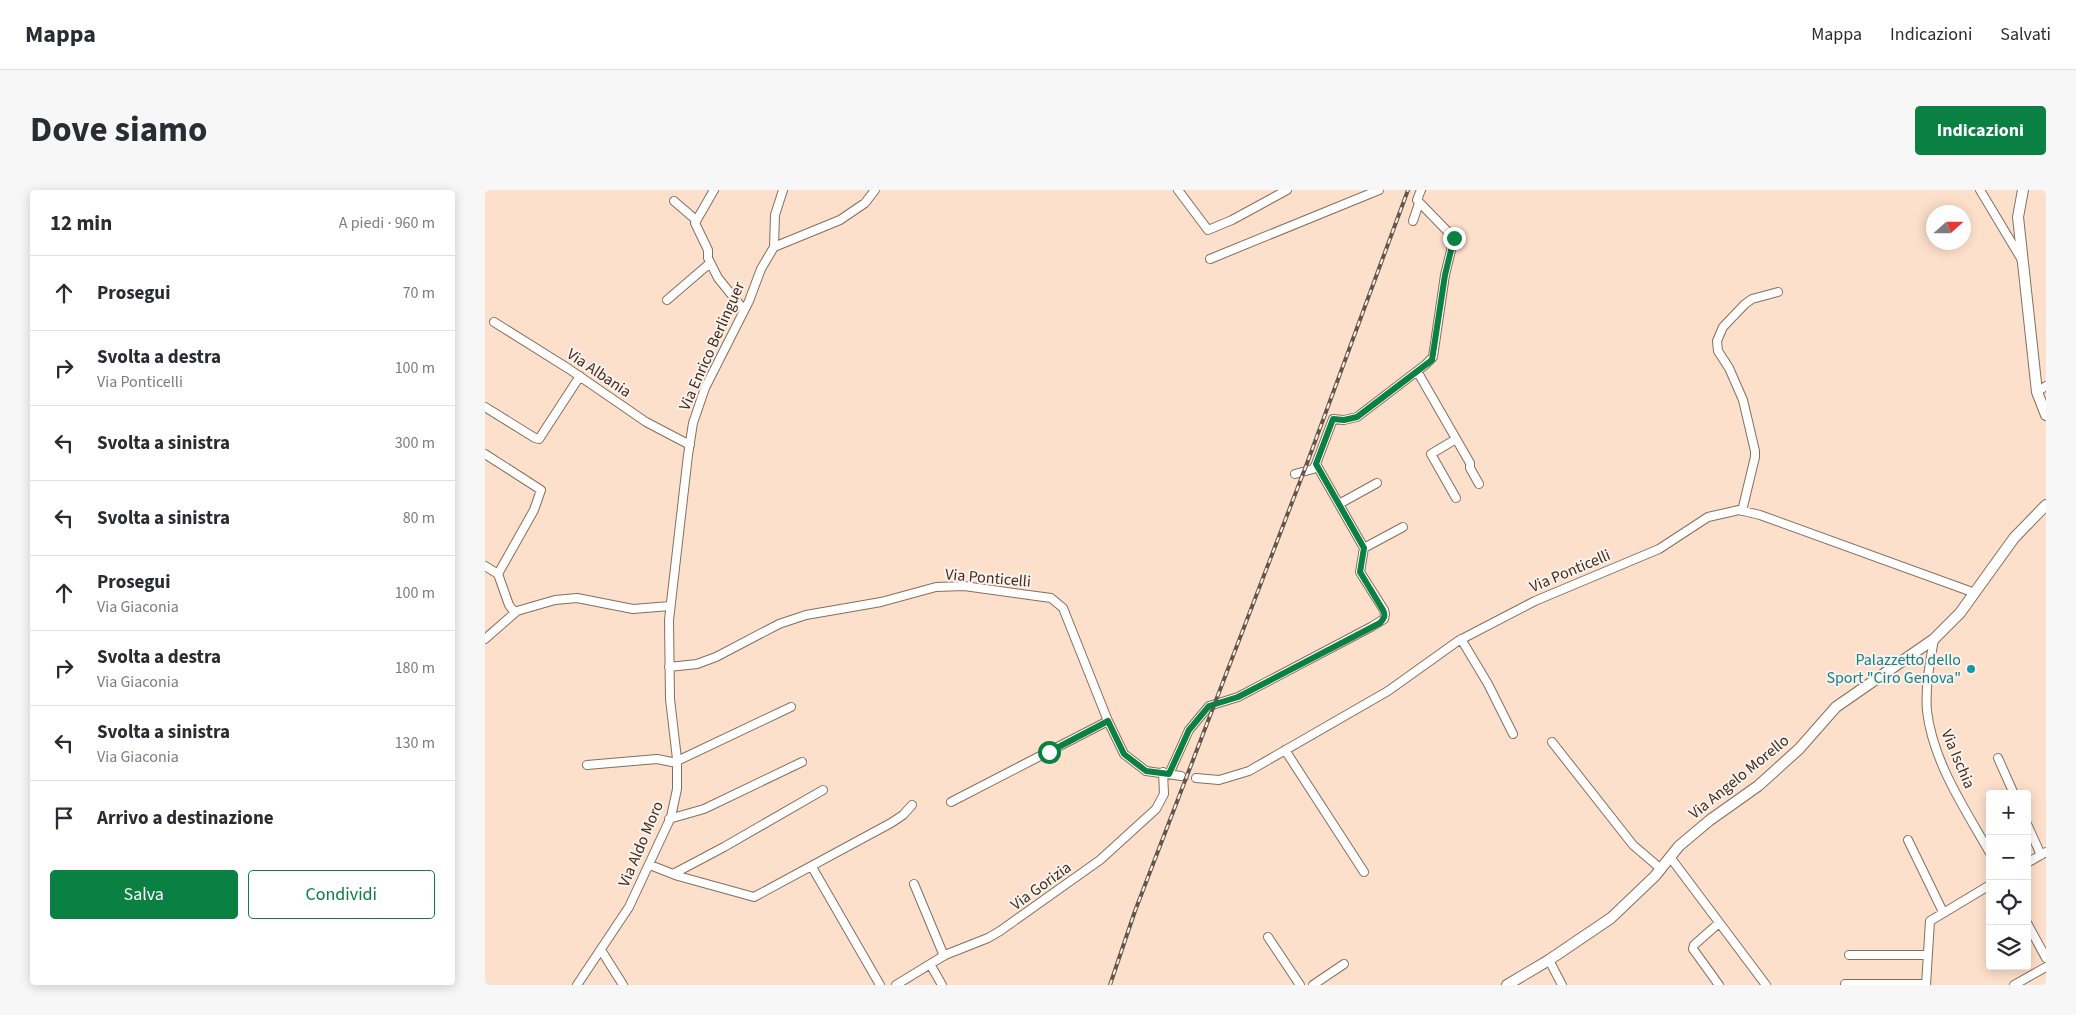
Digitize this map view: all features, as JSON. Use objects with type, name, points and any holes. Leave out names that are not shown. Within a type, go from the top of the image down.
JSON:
[{"type":"street","points":[[714,190],[695,222],[708,250],[710,263],[718,278],[744,310]]},
{"type":"street","points":[[783,190],[775,215],[774,247],[841,220],[865,203],[875,190]]},
{"type":"street","points":[[1178,190],[1208,230],[1210,230],[1287,190]]},
{"type":"street","points":[[1210,259],[1379,190]]},
{"type":"street","points":[[1413,221],[1421,190]]},
{"type":"street","points":[[1979,190],[2024,264]]},
{"type":"street","points":[[2023,190],[2018,218],[2046,415]]},
{"type":"street","points":[[674,202],[696,220]]},
{"type":"street","points":[[1295,474],[1313,469],[1333,419],[1344,420],[1357,417],[1433,357],[1443,283],[1454,238],[1419,203]]},
{"type":"street","name":"Via Enrico Berlinguer","points":[[669,668],[670,606],[693,423],[705,388],[744,310],[761,269],[774,247]]},
{"type":"street","points":[[667,300],[710,263]]},
{"type":"street","points":[[1742,511],[1755,451],[1743,400],[1729,368],[1718,351],[1717,341],[1723,327],[1745,304],[1752,299],[1778,292]]},
{"type":"street","name":"Via Albania","points":[[494,322],[580,376],[646,422],[690,445]]},
{"type":"street","points":[[1417,371],[1479,484]]},
{"type":"street","points":[[485,407],[539,439],[580,376]]},
{"type":"street","points":[[1456,439],[1431,454],[1456,498]]},
{"type":"street","points":[[485,454],[541,490],[534,510],[498,574]]},
{"type":"street","points":[[1166,773],[1189,730],[1209,706],[1238,697],[1380,623],[1384,618],[1383,610],[1360,572],[1364,548],[1316,464]]},
{"type":"street","points":[[1339,504],[1377,483]]},
{"type":"street","name":"Via Angelo Morello","points":[[1507,985],[1549,960],[1611,918],[1661,869],[1679,846],[1710,820],[1758,786],[1799,749],[1836,707],[1934,639],[1960,613],[2013,538],[2043,508]]},
{"type":"street","name":"Via Ponticelli","points":[[1196,778],[1219,780],[1249,771],[1388,691],[1461,639],[1535,601],[1659,549],[1708,517],[1742,511],[1760,515],[1975,593]]},
{"type":"street","points":[[1364,548],[1403,527]]},
{"type":"street","points":[[485,566],[498,574],[509,605],[515,613]]},
{"type":"street","name":"Via Ponticelli","points":[[669,668],[697,664],[716,657],[779,624],[806,615],[871,604],[936,587],[964,586],[1051,598],[1063,608],[1108,721],[1124,754],[1146,771],[1181,776]]},
{"type":"street","points":[[485,640],[515,613],[555,600],[577,598],[633,609],[670,606]]},
{"type":"street","points":[[1461,639],[1488,684],[1513,734]]},
{"type":"street","name":"Via Ischia","points":[[1934,639],[1927,684],[1927,710],[1931,733],[1940,760],[1986,846]]},
{"type":"street","name":"Via Aldo Moro","points":[[577,985],[629,907],[650,865],[669,819],[677,789],[677,762],[669,668]]},
{"type":"street","points":[[587,765],[657,759],[677,762],[791,707]]},
{"type":"street","points":[[951,802],[1108,721]]},
{"type":"street","points":[[1552,742],[1633,844],[1661,869]]},
{"type":"street","points":[[1285,750],[1364,872]]},
{"type":"street","points":[[1998,758],[2012,790]]},
{"type":"street","points":[[669,819],[704,809],[802,762]]},
{"type":"street","name":"Via Gorizia","points":[[896,985],[944,956],[1000,932],[1100,860],[1156,809],[1164,794],[1166,773]]},
{"type":"street","points":[[673,874],[823,790]]},
{"type":"street","points":[[650,865],[673,874],[754,897],[891,823],[903,815],[912,805]]},
{"type":"street","points":[[2031,831],[2043,853],[2031,860]]},
{"type":"street","points":[[1908,840],[1943,912]]},
{"type":"street","points":[[1670,858],[1766,985]]},
{"type":"street","points":[[812,867],[879,985]]},
{"type":"street","points":[[915,884],[944,956]]},
{"type":"street","points":[[1845,984],[1926,984],[1930,921],[1986,887]]},
{"type":"street","points":[[1719,923],[1694,945],[1693,949],[1719,985]]},
{"type":"street","points":[[2028,925],[2046,958]]},
{"type":"street","points":[[1268,937],[1300,985]]},
{"type":"street","points":[[601,950],[623,985]]},
{"type":"street","points":[[1849,955],[1927,955]]},
{"type":"street","points":[[1549,960],[1563,985]]},
{"type":"street","points":[[929,964],[942,985]]},
{"type":"street","points":[[1313,985],[1344,964]]},
{"type":"street","points":[[2014,985],[2046,967]]},
{"type":"tunnel","points":[[1181,776],[1196,778]]},
{"type":"railway","points":[[1110,985],[1135,911],[1306,466],[1408,190]]},
{"type":"place","name":"Palazzetto dello Sport \"Ciro Genova\"","points":[[1971,669]]},
{"type":"route","points":[[1049,752],[1108,721],[1124,754],[1146,771],[1169,774],[1189,730],[1197,718],[1209,706],[1224,703],[1238,697],[1380,623],[1384,618],[1385,614],[1377,597],[1360,572],[1365,553],[1364,548],[1316,464],[1333,419],[1344,420],[1357,417],[1432,360],[1441,309],[1442,291],[1454,238]]}]
